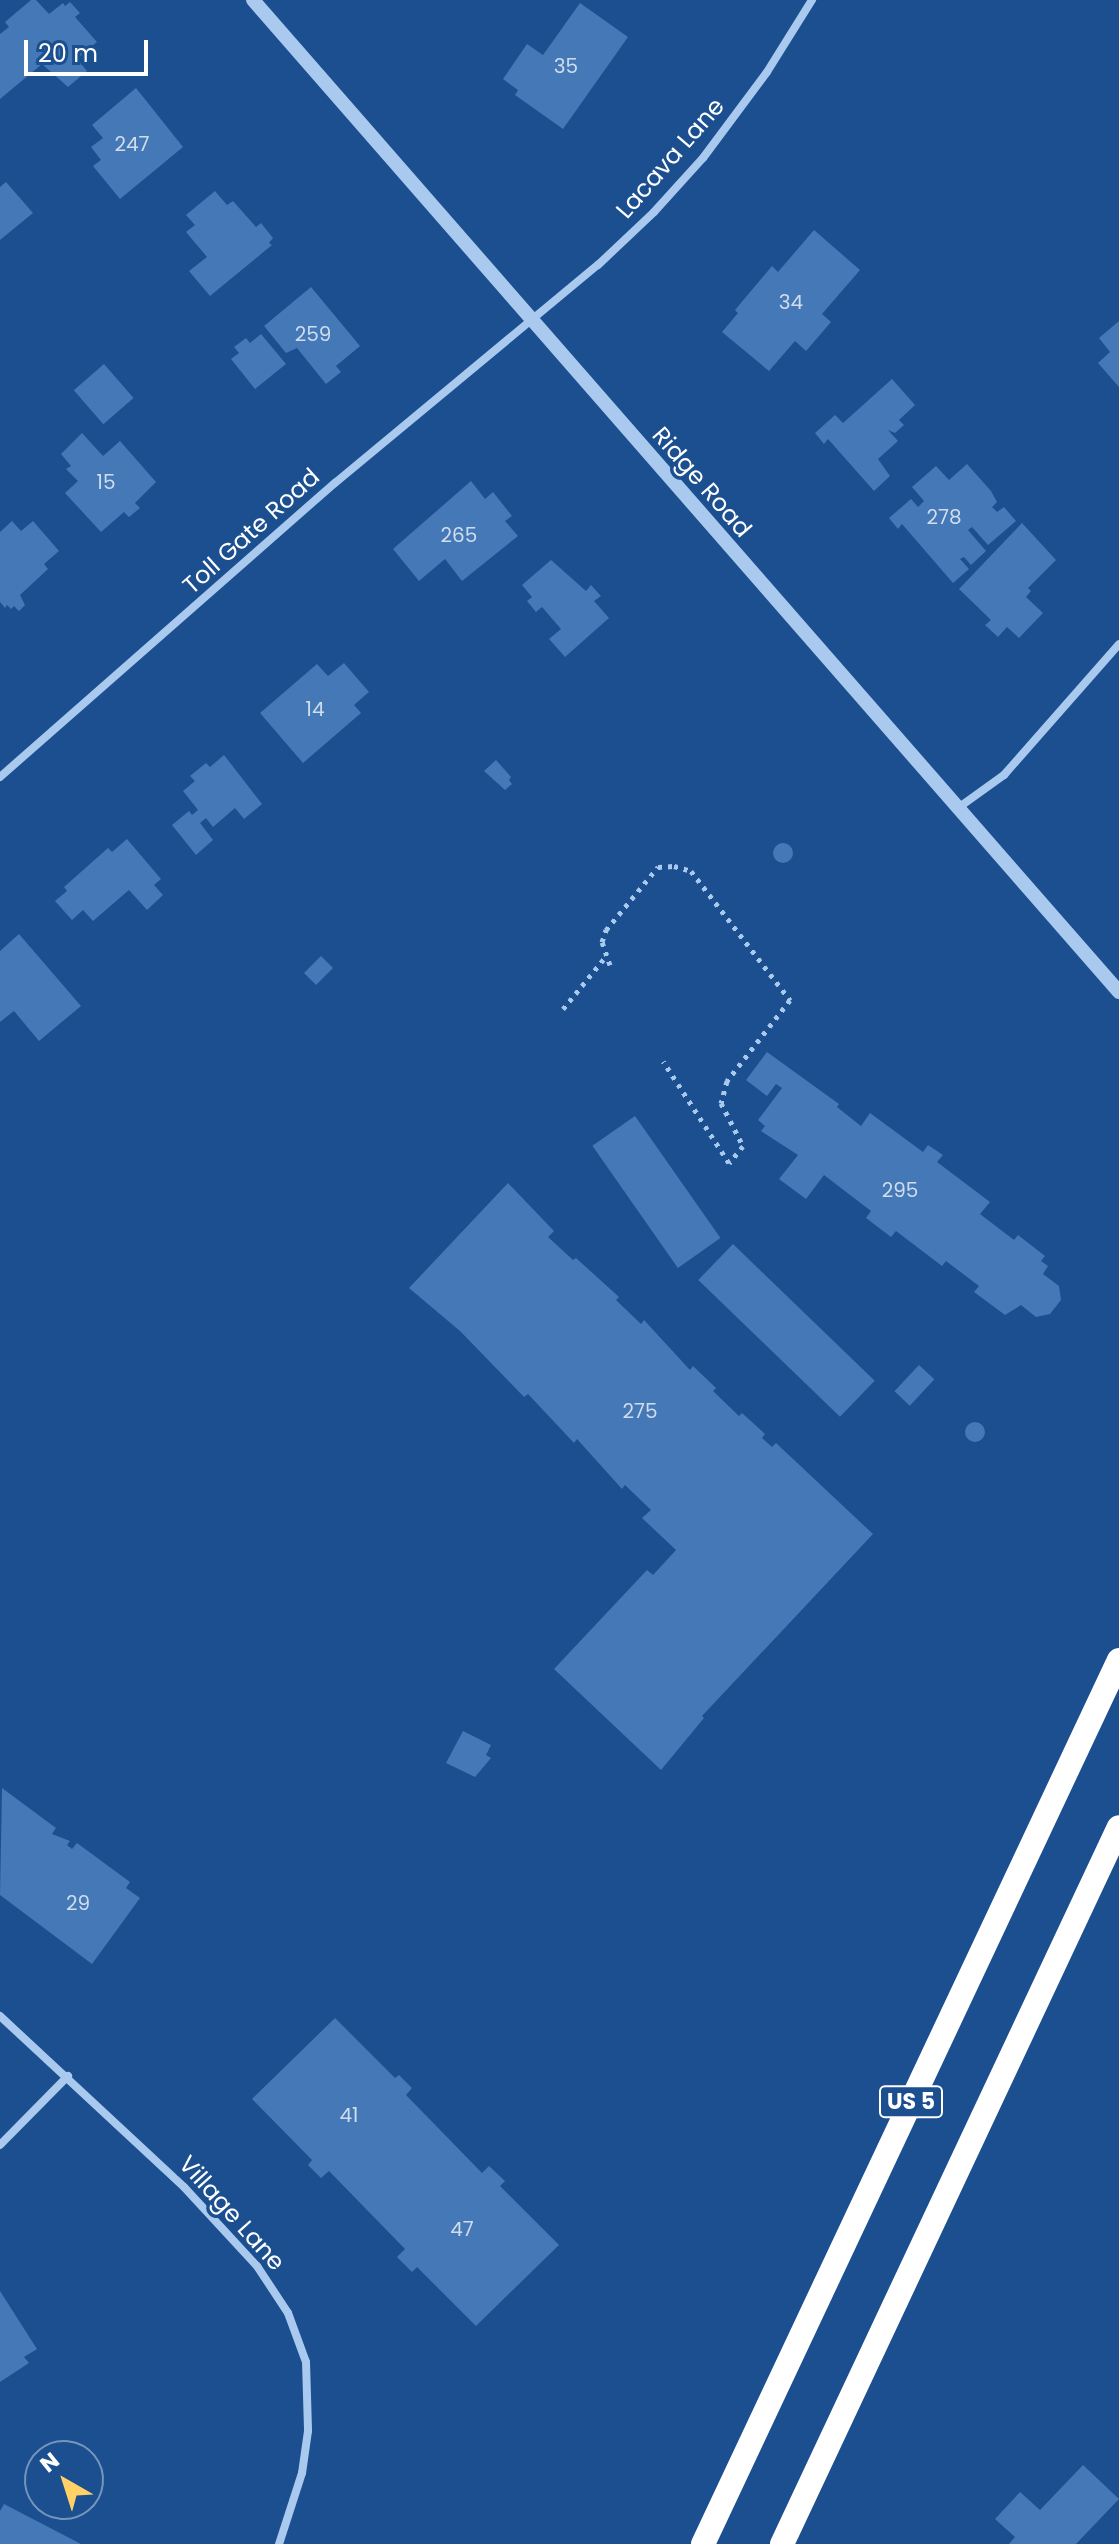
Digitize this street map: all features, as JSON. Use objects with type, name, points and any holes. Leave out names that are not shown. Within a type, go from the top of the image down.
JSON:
[{"type":"highway","name":"US 5","points":[[703,2544],[1119,1660]]},
{"type":"highway","name":"US 5","points":[[782,2544],[1119,1827]]},
{"type":"street","name":"Ridge Road","points":[[253,0],[1119,992]]},
{"type":"street","name":"Lacava Lane","points":[[531,319],[598,265],[703,158],[767,72],[812,0]]},
{"type":"street","name":"Toll Gate Road","points":[[0,777],[335,483],[531,319]]},
{"type":"street","points":[[958,808],[1004,775],[1119,644]]},
{"type":"street","name":"Village Lane","points":[[0,2016],[68,2076],[235,2240],[275,2291],[298,2334],[306,2362],[308,2431],[302,2473],[279,2544]]},
{"type":"street","points":[[0,2145],[68,2076]]},
{"type":"path","points":[[610,965],[602,942],[606,930],[658,867],[674,866],[691,871],[790,1000],[727,1081],[721,1103],[743,1146],[729,1163],[663,1061]]},
{"type":"path","points":[[563,1009],[607,955]]},
{"type":"building","points":[[31,0],[36,0],[49,14],[63,3],[65,6],[70,2],[80,13],[75,17],[97,42],[77,59],[87,71],[68,87],[42,64],[0,99],[0,34],[9,27],[5,22]]},
{"type":"building","points":[[580,3],[628,37],[563,129],[515,95],[518,90],[503,79],[527,44],[543,55]]},
{"type":"building","points":[[136,88],[183,147],[120,199],[93,166],[101,160],[91,147],[103,138],[92,125]]},
{"type":"building","points":[[6,182],[33,213],[0,240],[0,187]]},
{"type":"building","points":[[215,191],[227,205],[233,201],[256,227],[261,223],[273,238],[269,243],[272,245],[210,296],[189,271],[207,257],[186,232],[195,225],[186,215]]},
{"type":"building","points":[[814,230],[860,270],[822,314],[831,322],[806,351],[795,341],[769,371],[722,332],[738,313],[735,310],[772,266],[778,272]]},
{"type":"building","points":[[311,287],[360,346],[336,366],[341,372],[326,384],[297,348],[286,353],[264,326]]},
{"type":"building","points":[[1119,321],[1119,387],[1098,363],[1110,352],[1099,338]]},
{"type":"building","points":[[261,334],[286,364],[255,389],[231,359],[239,353],[234,347],[246,338],[250,343]]},
{"type":"building","points":[[104,364],[134,398],[103,424],[74,390]]},
{"type":"building","points":[[892,379],[915,405],[899,420],[904,425],[895,433],[888,430],[898,441],[878,459],[890,476],[874,491],[828,439],[824,444],[815,433],[835,415],[843,423]]},
{"type":"building","points":[[82,433],[103,456],[120,441],[156,482],[135,503],[140,508],[129,517],[124,512],[101,532],[65,493],[78,481],[66,469],[71,466],[61,454]]},
{"type":"building","points":[[967,464],[991,491],[997,502],[992,507],[997,512],[1004,507],[1016,521],[988,545],[972,527],[968,530],[986,551],[971,565],[964,557],[960,559],[969,569],[953,583],[902,524],[898,529],[889,518],[911,499],[918,507],[924,501],[912,487],[936,466],[949,480]]},
{"type":"building","points":[[471,481],[485,499],[493,492],[512,516],[505,521],[518,536],[462,581],[445,559],[419,581],[393,549]]},
{"type":"building","points":[[12,521],[21,531],[33,521],[59,551],[44,564],[48,569],[20,595],[25,605],[19,611],[14,606],[11,609],[7,605],[5,608],[0,602],[0,532]]},
{"type":"building","points":[[1022,523],[1056,560],[1028,588],[1031,591],[1026,597],[1043,613],[1019,638],[1007,627],[998,637],[985,625],[991,620],[959,589]]},
{"type":"building","points":[[551,560],[586,591],[591,585],[601,596],[594,601],[609,618],[565,657],[549,639],[561,629],[542,607],[536,612],[527,601],[532,597],[522,585]]},
{"type":"building","points":[[344,663],[369,692],[354,705],[361,713],[303,763],[260,713],[317,664],[328,676]]},
{"type":"building","points":[[224,755],[262,804],[244,819],[235,808],[213,827],[206,818],[200,823],[213,840],[196,855],[172,825],[189,811],[192,815],[198,810],[183,791],[195,781],[190,776],[206,763],[210,767]]},
{"type":"building","points":[[496,760],[511,777],[509,780],[512,784],[505,790],[484,771]]},
{"type":"building","points":[[127,839],[161,879],[154,885],[163,895],[147,910],[129,890],[93,921],[83,910],[72,920],[55,901],[67,891],[64,887],[108,848],[112,852]]},
{"type":"building","points":[[783,843],[790,846],[793,853],[790,860],[783,863],[776,860],[773,853],[776,846]]},
{"type":"building","points":[[19,934],[81,1006],[39,1041],[14,1011],[0,1022],[0,951]]},
{"type":"building","points":[[321,956],[333,968],[316,985],[304,973]]},
{"type":"building","points":[[767,1052],[839,1104],[837,1107],[861,1126],[870,1113],[923,1152],[928,1145],[943,1155],[937,1162],[990,1202],[980,1214],[1014,1240],[1018,1235],[1045,1256],[1041,1261],[1048,1266],[1043,1274],[1059,1286],[1061,1300],[1050,1314],[1036,1317],[1021,1305],[1005,1315],[974,1292],[979,1286],[946,1261],[942,1266],[896,1231],[891,1237],[866,1218],[871,1211],[824,1175],[806,1199],[779,1179],[798,1155],[761,1131],[765,1126],[758,1120],[782,1088],[776,1084],[767,1096],[746,1080]]},
{"type":"building","points":[[635,1116],[720,1238],[678,1268],[592,1146]]},
{"type":"building","points":[[508,1183],[554,1231],[548,1237],[619,1297],[616,1300],[641,1324],[644,1320],[690,1370],[693,1366],[739,1416],[742,1413],[765,1434],[762,1438],[772,1447],[776,1443],[873,1534],[702,1716],[704,1718],[661,1770],[554,1669],[647,1570],[653,1575],[676,1550],[642,1518],[651,1510],[625,1485],[622,1489],[577,1439],[574,1443],[528,1394],[524,1397],[460,1331],[409,1288]]},
{"type":"building","points":[[733,1244],[875,1381],[840,1417],[698,1280]]},
{"type":"building","points":[[919,1365],[934,1379],[910,1406],[894,1391]]},
{"type":"building","points":[[975,1422],[982,1425],[985,1432],[982,1439],[975,1442],[968,1439],[965,1432],[968,1425]]},
{"type":"building","points":[[463,1731],[491,1745],[486,1755],[491,1758],[475,1777],[446,1763]]},
{"type":"building","points":[[2,1788],[56,1828],[52,1834],[70,1841],[67,1845],[72,1849],[77,1843],[130,1882],[126,1888],[140,1898],[92,1964],[0,1895]]},
{"type":"building","points":[[335,2018],[395,2078],[399,2075],[412,2088],[406,2095],[482,2173],[489,2166],[505,2181],[500,2186],[559,2245],[476,2326],[417,2267],[412,2272],[397,2257],[405,2249],[329,2171],[321,2178],[308,2165],[312,2160],[252,2099]]},
{"type":"building","points":[[0,2291],[37,2349],[24,2357],[29,2363],[0,2382]]},
{"type":"building","points":[[1083,2465],[1119,2499],[1076,2544],[1009,2544],[1015,2537],[995,2519],[1020,2492],[1040,2510]]},
{"type":"building","points":[[4,2504],[24,2514],[24,2520],[35,2520],[81,2544],[0,2544],[0,2511]]}]
